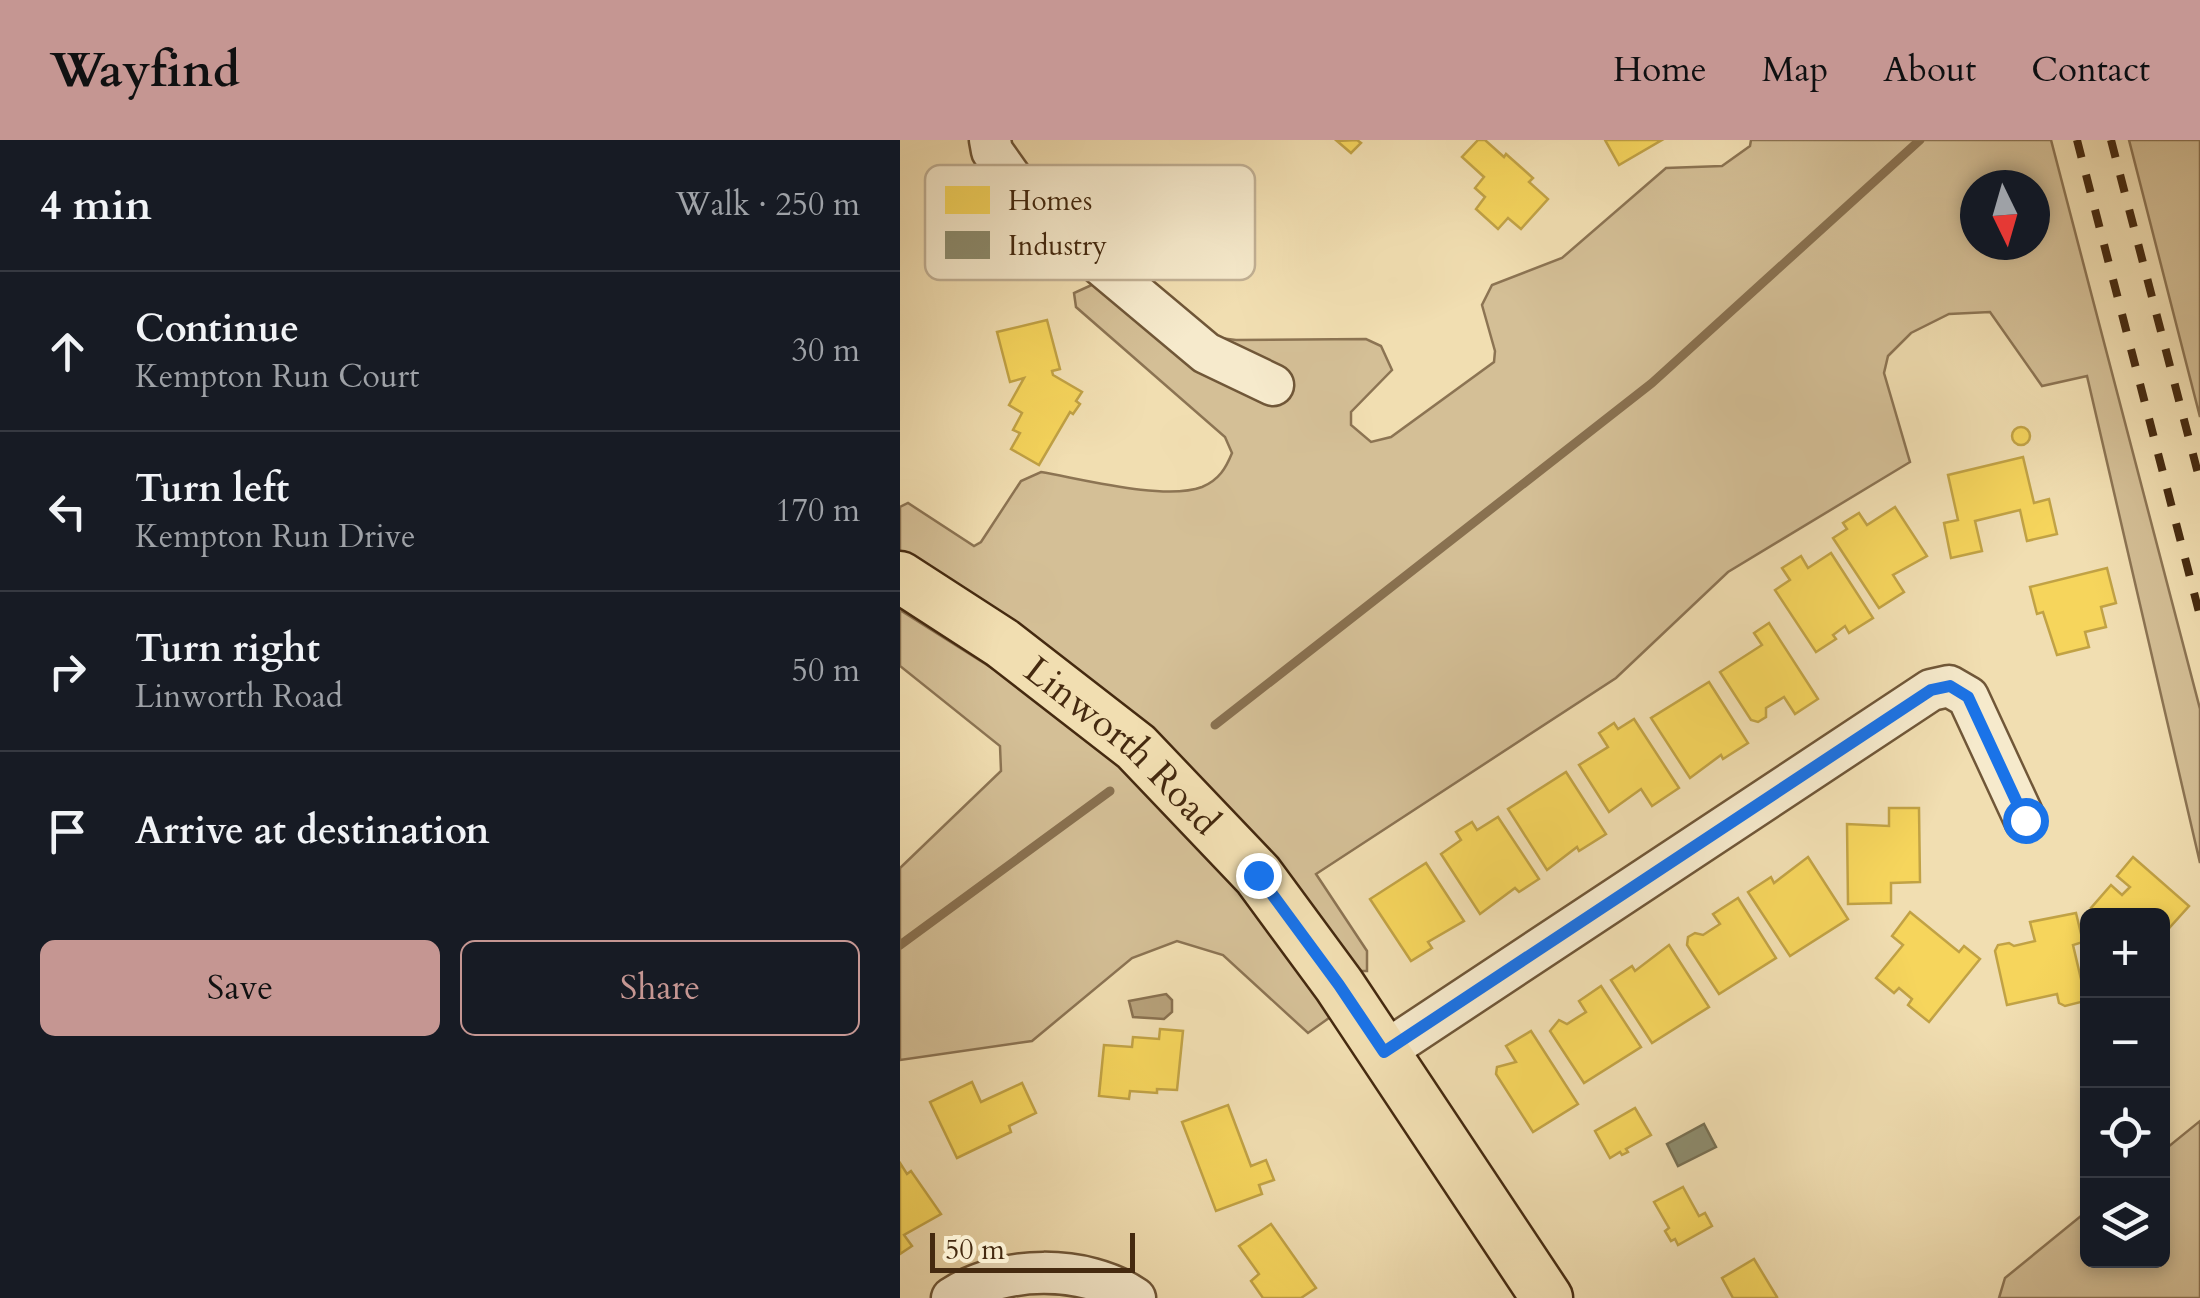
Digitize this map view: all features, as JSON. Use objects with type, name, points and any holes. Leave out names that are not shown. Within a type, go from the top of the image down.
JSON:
[{"type":"main road","name":"Linworth Road","points":[[900,578],[1002,643],[1136,747],[1258,875],[1339,985],[1547,1298]]},
{"type":"street","points":[[1119,280],[1206,353],[1272,385]]},
{"type":"street","points":[[1384,1052],[1931,690],[1950,686],[1968,697],[2025,820]]},
{"type":"street","points":[[952,1298],[1003,1278],[1042,1273],[1080,1277],[1135,1298]]},
{"type":"shaded area","points":[[1751,140],[2051,140],[2200,709],[2200,863],[2087,376],[2042,386],[1990,312],[1949,314],[1911,333],[1888,356],[1884,373],[1910,462],[1728,572],[1616,678],[1316,874],[1367,951],[1367,971],[1349,971],[900,557],[900,507],[908,503],[974,546],[981,542],[1021,481],[1041,472],[1167,492],[1202,487],[1224,469],[1232,453],[1225,437],[1076,307],[1074,293],[1096,283],[1212,337],[1366,339],[1381,346],[1392,370],[1351,412],[1351,425],[1371,442],[1391,437],[1494,362],[1495,351],[1482,305],[1492,285],[1562,258],[1666,168],[1722,166],[1750,146]]},
{"type":"shaded area","points":[[2129,140],[2200,140],[2200,417]]},
{"type":"shaded area","points":[[900,610],[1079,723],[1248,892],[1336,1013],[1308,1033],[1223,955],[1177,941],[1132,958],[1032,1041],[900,1060],[900,868],[1001,771],[1000,746],[900,666]]},
{"type":"shaded area","points":[[1166,994],[1172,1000],[1172,1012],[1164,1019],[1133,1017],[1129,1001]]},
{"type":"shaded area","points":[[2200,1121],[2200,1298],[1999,1298],[2005,1278],[2080,1217],[2080,1268],[2170,1268],[2170,1145]]},
{"type":"building: Homes","points":[[1478,140],[1485,140],[1504,157],[1506,154],[1533,178],[1529,182],[1548,199],[1521,229],[1508,218],[1498,229],[1476,209],[1485,197],[1475,188],[1484,177],[1462,157]]},
{"type":"building: Homes","points":[[1605,140],[1662,140],[1619,165]]},
{"type":"building: Homes","points":[[1337,141],[1361,143],[1351,153]]},
{"type":"building: Homes","points":[[1047,320],[1060,369],[1052,371],[1053,375],[1082,392],[1076,401],[1080,404],[1073,414],[1070,412],[1039,465],[1011,449],[1020,433],[1013,430],[1022,413],[1009,405],[1024,378],[1010,382],[997,332]]},
{"type":"building: Homes","points":[[2021,427],[2030,436],[2021,445],[2012,436]]},
{"type":"building: Homes","points":[[2023,457],[2034,503],[2049,499],[2057,534],[2027,541],[2020,510],[1975,521],[1982,551],[1951,558],[1944,523],[1958,520],[1948,475]]},
{"type":"building: Homes","points":[[1895,507],[1927,556],[1893,575],[1904,592],[1879,608],[1833,538],[1847,529],[1843,523],[1859,513],[1867,525]]},
{"type":"building: Homes","points":[[1831,553],[1873,618],[1849,633],[1845,626],[1833,635],[1836,639],[1816,652],[1775,590],[1790,580],[1782,568],[1801,556],[1808,568]]},
{"type":"building: Homes","points":[[2107,568],[2116,603],[2101,607],[2106,627],[2085,632],[2089,647],[2057,655],[2043,612],[2037,614],[2030,587]]},
{"type":"building: Homes","points":[[1769,623],[1818,699],[1795,714],[1784,697],[1766,708],[1766,717],[1758,722],[1751,720],[1720,672],[1762,645],[1754,633]]},
{"type":"building: Homes","points":[[1709,682],[1748,743],[1723,759],[1721,755],[1690,778],[1651,718]]},
{"type":"building: Homes","points":[[1634,719],[1679,788],[1652,806],[1641,789],[1609,812],[1579,765],[1608,747],[1599,733],[1614,723],[1618,729]]},
{"type":"building: Homes","points":[[1566,772],[1606,834],[1579,851],[1577,847],[1547,870],[1508,809]]},
{"type":"building: Homes","points":[[1889,808],[1919,808],[1920,882],[1891,883],[1891,903],[1848,904],[1847,824],[1889,826]]},
{"type":"building: Homes","points":[[1498,817],[1539,879],[1519,892],[1515,888],[1480,914],[1441,854],[1461,840],[1456,832],[1472,822],[1477,830]]},
{"type":"building: Homes","points":[[1808,857],[1848,919],[1790,956],[1748,892],[1771,877],[1774,883]]},
{"type":"building: Homes","points":[[2133,857],[2189,906],[2170,927],[2170,908],[2091,908],[2111,885],[2122,895],[2130,887],[2117,876]]},
{"type":"building: Homes","points":[[1426,863],[1464,921],[1428,942],[1432,948],[1411,961],[1370,899]]},
{"type":"building: Homes","points":[[1738,898],[1776,958],[1719,994],[1687,945],[1688,937],[1695,933],[1703,935],[1720,924],[1713,914]]},
{"type":"building: Homes","points":[[1910,912],[1959,952],[1964,946],[1980,959],[1929,1022],[1908,1005],[1912,999],[1899,988],[1894,993],[1876,978],[1903,945],[1892,936]]},
{"type":"building: Homes","points":[[2076,913],[2080,943],[2073,945],[2080,975],[2080,1002],[2065,1006],[2059,1003],[2057,994],[2007,1005],[1995,951],[1998,945],[2035,941],[2030,922]]},
{"type":"building: Homes","points":[[1669,945],[1709,1007],[1652,1043],[1611,980],[1632,966],[1635,971]]},
{"type":"building: Homes","points":[[1601,986],[1641,1047],[1584,1083],[1550,1031],[1559,1020],[1567,1024],[1586,1012],[1579,1001]]},
{"type":"building: Homes","points":[[1160,1029],[1183,1031],[1177,1090],[1130,1091],[1129,1099],[1099,1096],[1104,1045],[1132,1047],[1133,1037],[1159,1039]]},
{"type":"building: Homes","points":[[1531,1031],[1578,1104],[1533,1132],[1496,1074],[1497,1067],[1516,1062],[1506,1046]]},
{"type":"building: Homes","points":[[972,1082],[981,1102],[1022,1083],[1036,1113],[1009,1126],[1011,1132],[957,1158],[930,1102]]},
{"type":"building: Homes","points":[[1228,1105],[1251,1166],[1266,1160],[1274,1180],[1259,1185],[1262,1194],[1216,1211],[1182,1122]]},
{"type":"building: Homes","points":[[1635,1108],[1651,1135],[1626,1149],[1628,1152],[1610,1158],[1595,1131]]},
{"type":"building: Homes","points":[[900,1163],[907,1174],[911,1171],[941,1214],[904,1235],[912,1246],[900,1254]]},
{"type":"building: Homes","points":[[1683,1187],[1699,1216],[1705,1213],[1712,1226],[1678,1245],[1665,1231],[1669,1228],[1654,1202]]},
{"type":"building: Homes","points":[[1271,1224],[1316,1288],[1301,1298],[1263,1298],[1251,1281],[1259,1274],[1239,1246]]},
{"type":"building: Homes","points":[[1754,1259],[1777,1297],[1733,1298],[1722,1278]]},
{"type":"building: Industry","points":[[1704,1124],[1716,1147],[1678,1166],[1667,1144]]},
{"type":"waterway","points":[[1215,725],[1652,383],[1920,140]]},
{"type":"waterway","points":[[900,945],[1110,791]]},
{"type":"railway","points":[[2077,140],[2200,616]]},
{"type":"railway","points":[[2111,140],[2200,481]]},
{"type":"route","points":[[1258,875],[1384,1052],[1931,690],[1950,686],[1968,697],[2025,820]]}]
